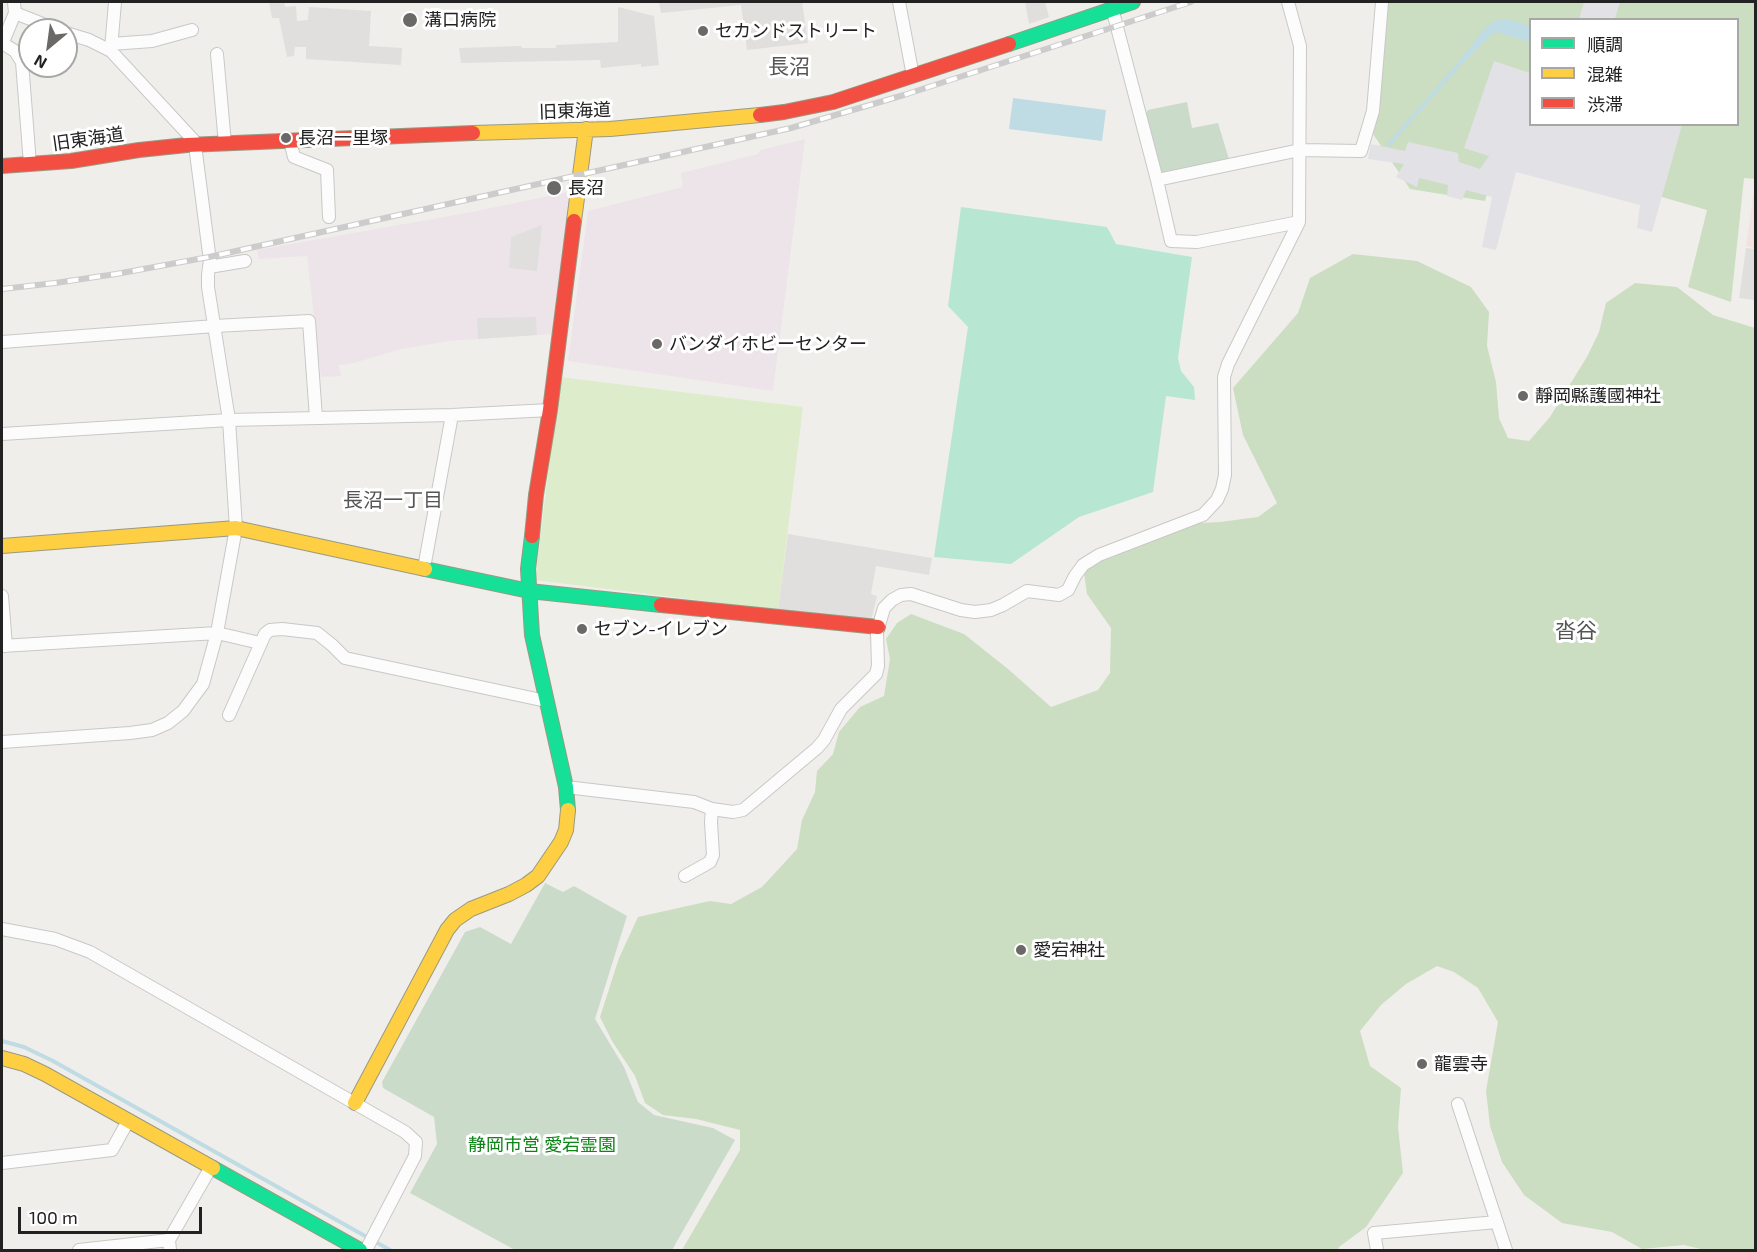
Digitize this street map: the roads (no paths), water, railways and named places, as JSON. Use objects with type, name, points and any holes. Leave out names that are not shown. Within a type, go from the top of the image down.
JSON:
[{"type":"street","points":[[2,742],[152,730],[168,723],[183,711],[203,684],[208,671],[236,528],[229,420],[208,287],[210,261],[196,145],[111,47],[115,2]]},
{"type":"street","points":[[899,2],[913,76]]},
{"type":"street","name":"旧東海道","points":[[2,166],[71,161],[138,150],[196,145],[586,129],[685,123],[784,112],[833,102],[1133,2]]},
{"type":"street","points":[[566,787],[694,802],[712,809],[733,812],[743,810],[817,748],[842,709],[876,674],[878,627],[885,608],[892,600],[901,595],[910,594],[961,610],[975,612],[997,608],[1027,591],[1059,595],[1068,590],[1083,565],[1099,555],[1203,515],[1222,489],[1224,377],[1228,364],[1299,222],[1300,46],[1288,2]]},
{"type":"street","points":[[1156,180],[1300,150],[1361,151],[1373,111],[1382,2]]},
{"type":"street","points":[[30,164],[22,62],[15,51],[2,43],[15,7],[36,18]]},
{"type":"street","points":[[1112,9],[1171,241],[1197,242],[1299,222]]},
{"type":"street","points":[[78,37],[111,47],[192,30]]},
{"type":"street","points":[[217,54],[225,144]]},
{"type":"street","points":[[355,1103],[447,930],[455,920],[471,909],[509,894],[538,876],[561,842],[566,830],[568,816],[566,787],[532,635],[528,569],[586,129]]},
{"type":"street","points":[[290,141],[294,157],[327,170],[329,217]]},
{"type":"street","points":[[209,267],[245,261]]},
{"type":"street","points":[[2,342],[309,321],[316,418]]},
{"type":"street","points":[[2,435],[229,420],[452,415],[550,410]]},
{"type":"street","points":[[424,568],[452,415]]},
{"type":"street","points":[[2,546],[236,528],[529,591],[878,627]]},
{"type":"street","points":[[2,596],[4,646],[217,633],[260,643]]},
{"type":"street","points":[[229,715],[265,634],[270,630],[282,628],[317,633],[345,658],[546,701]]},
{"type":"street","points":[[685,876],[711,862],[713,855],[712,809]]},
{"type":"street","points":[[2,929],[55,939],[90,952],[405,1132],[416,1142],[415,1156],[365,1249],[211,1167],[45,1074],[24,1064],[2,1058]]},
{"type":"street","points":[[1458,1104],[1506,1251]]},
{"type":"street","points":[[2,1163],[112,1150],[128,1121]]},
{"type":"street","points":[[80,1251],[169,1245],[211,1167]]},
{"type":"street","points":[[1377,1251],[1374,1233],[1497,1222]]},
{"type":"water","points":[[1508,19],[1529,26],[1529,42],[1496,32],[1491,35],[1390,146],[1387,144],[1485,28],[1496,20]]},
{"type":"water","points":[[1013,98],[1106,110],[1102,141],[1009,129]]},
{"type":"waterway","points":[[2,1041],[24,1047],[53,1061],[390,1250]]},
{"type":"railway","points":[[2,289],[116,274],[209,257],[791,128],[904,95],[1191,2]]},
{"type":"place","name":"溝口病院","points":[[410,20]]},
{"type":"place","name":"セカンドストリート","points":[[703,31]]},
{"type":"place","name":"長沼一里塚","points":[[286,138]]},
{"type":"place","name":"長沼","points":[[554,188]]},
{"type":"place","name":"バンダイホビーセンター","points":[[657,344]]},
{"type":"place","name":"靜岡縣護國神社","points":[[1523,396]]},
{"type":"place","name":"セブン-イレブン","points":[[582,629]]},
{"type":"place","name":"愛宕神社","points":[[1021,950]]},
{"type":"place","name":"龍雲寺","points":[[1422,1064]]},
{"type":"district","name":"長沼","points":[[789,67]]},
{"type":"district","name":"長沼一丁目","points":[[393,500]]},
{"type":"district","name":"沓谷","points":[[1576,631]]},
{"type":"park label","name":"静岡市営 愛宕霊園","points":[[542,1145]]}]
